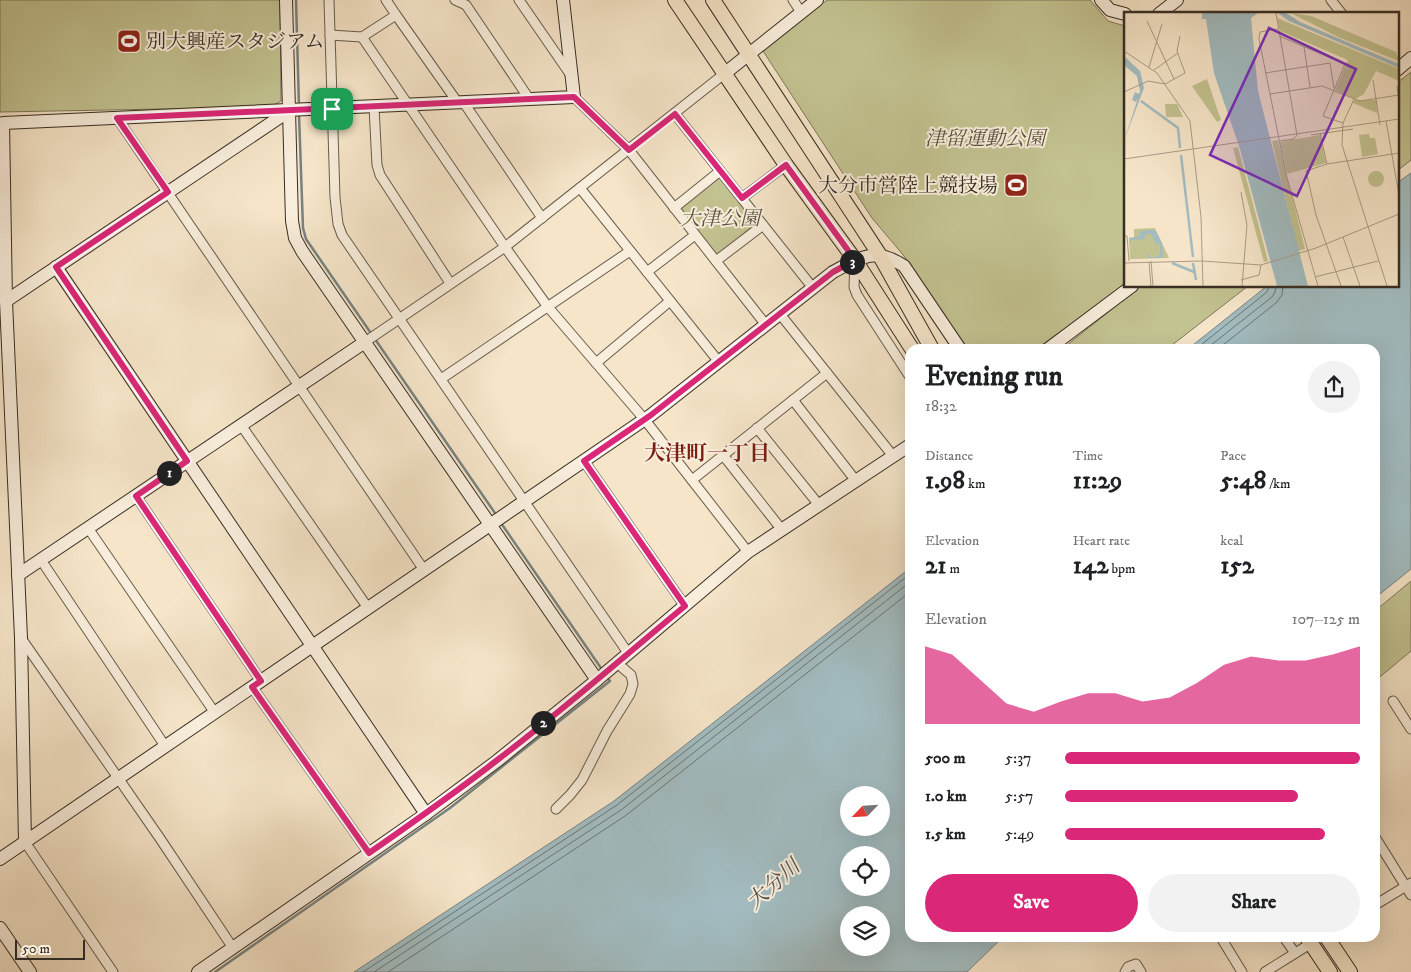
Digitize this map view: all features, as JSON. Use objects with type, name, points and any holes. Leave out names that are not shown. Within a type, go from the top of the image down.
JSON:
[{"type":"main road","points":[[675,0],[786,165],[855,260],[909,344]]},
{"type":"main road","points":[[713,0],[879,254],[929,344]]},
{"type":"main road","points":[[1309,942],[1330,972]]},
{"type":"main road","points":[[1330,942],[1350,972]]},
{"type":"street","points":[[286,0],[296,111],[292,221],[295,238],[370,338],[496,521],[605,673],[631,675],[633,684],[630,694],[607,731],[582,780],[556,809]]},
{"type":"street","points":[[329,0],[334,197],[338,224],[342,235],[628,653]]},
{"type":"street","points":[[386,0],[542,218]]},
{"type":"street","points":[[455,0],[466,5],[530,100]]},
{"type":"street","points":[[519,0],[572,76]]},
{"type":"street","points":[[563,0],[574,97],[629,150],[766,325]]},
{"type":"street","points":[[793,0],[801,12]]},
{"type":"street","points":[[18,575],[505,247],[817,0]]},
{"type":"street","points":[[1101,0],[1110,10],[1124,14]]},
{"type":"street","points":[[1161,12],[1176,0]]},
{"type":"street","points":[[1331,0],[1340,12]]},
{"type":"street","points":[[330,35],[362,37],[396,15]]},
{"type":"street","points":[[362,37],[548,307],[645,420],[748,552]]},
{"type":"street","points":[[1398,69],[1411,58]]},
{"type":"street","points":[[113,972],[25,842],[21,638],[6,300],[3,123],[574,97]]},
{"type":"street","points":[[374,107],[377,165],[380,175],[450,283]]},
{"type":"street","points":[[6,300],[168,192],[296,111]]},
{"type":"street","points":[[675,114],[813,288]]},
{"type":"street","points":[[117,118],[424,570]]},
{"type":"street","points":[[742,198],[786,165]]},
{"type":"street","points":[[674,208],[720,171]]},
{"type":"street","points":[[580,188],[719,362]]},
{"type":"street","points":[[716,261],[763,225]]},
{"type":"street","points":[[647,272],[695,235]]},
{"type":"street","points":[[441,379],[630,251]]},
{"type":"street","points":[[0,859],[645,420],[833,272],[855,260],[866,255],[879,254],[892,258],[904,266],[957,344]]},
{"type":"street","points":[[855,260],[854,288],[857,295],[905,369]]},
{"type":"street","points":[[56,267],[426,814]]},
{"type":"street","points":[[1055,344],[1129,288]]},
{"type":"street","points":[[596,364],[670,301]]},
{"type":"street","points":[[780,314],[892,456]]},
{"type":"street","points":[[692,480],[827,373]]},
{"type":"street","points":[[793,400],[856,480]]},
{"type":"street","points":[[241,425],[368,608]]},
{"type":"street","points":[[758,428],[819,505]]},
{"type":"street","points":[[198,972],[426,814],[497,761],[748,552],[905,448]]},
{"type":"street","points":[[723,455],[782,530]]},
{"type":"street","points":[[584,461],[685,606]]},
{"type":"street","points":[[136,496],[256,684],[369,853]]},
{"type":"street","points":[[88,528],[214,713]]},
{"type":"street","points":[[41,560],[165,746]]},
{"type":"street","points":[[21,638],[233,948]]},
{"type":"street","points":[[1393,701],[1411,730]]},
{"type":"street","points":[[1380,844],[1408,885],[1411,896]]},
{"type":"street","points":[[1380,902],[1408,885]]},
{"type":"street","points":[[0,928],[30,972]]},
{"type":"street","points":[[1224,942],[1242,972]]},
{"type":"street","points":[[1287,942],[1295,953]]},
{"type":"street","points":[[1265,972],[1295,953],[1306,942]]},
{"type":"street","points":[[1125,972],[1128,967],[1136,964],[1141,972]]},
{"type":"green space","points":[[0,0],[280,0],[281,101],[270,107],[0,112]]},
{"type":"green space","name":"津留運動公園","points":[[827,0],[1090,0],[1108,21],[1124,26],[1124,286],[1043,344],[963,344],[904,256],[872,218],[763,51]]},
{"type":"green space","points":[[1411,72],[1411,160],[1398,170],[1398,82]]},
{"type":"green space","name":"大津公園","points":[[718,178],[722,178],[756,221],[755,224],[718,255],[714,254],[681,211],[681,207]]},
{"type":"green space","points":[[1138,288],[1245,288],[1173,344],[1068,344]]},
{"type":"green space","points":[[1411,581],[1411,651],[1380,677],[1380,607]]},
{"type":"water","points":[[1411,173],[1411,569],[1380,594],[1380,344],[1194,344],[1264,288],[1398,288],[1398,182]]},
{"type":"water","name":"大分川","points":[[905,572],[905,942],[998,942],[967,972],[354,972],[614,801]]},
{"type":"waterway","points":[[296,0],[299,106]]},
{"type":"waterway","points":[[299,114],[303,228],[306,239],[497,516]]},
{"type":"waterway","points":[[501,523],[603,671]]},
{"type":"waterway","points":[[215,972],[450,808],[610,681],[607,678]]},
{"type":"place","name":"別大興産スタジアム","points":[[129,41]]},
{"type":"place","name":"大分市営陸上競技場","points":[[1016,185]]},
{"type":"district","name":"大津町一丁目","points":[[707,453]]},
{"type":"route","points":[[574,97],[629,150],[675,114],[742,198],[786,165],[855,260],[833,272],[651,415],[584,461],[685,606],[497,761],[426,814],[369,853],[252,687],[261,681],[136,496],[187,461],[56,267],[168,192],[117,118],[332,109],[574,97]]}]
